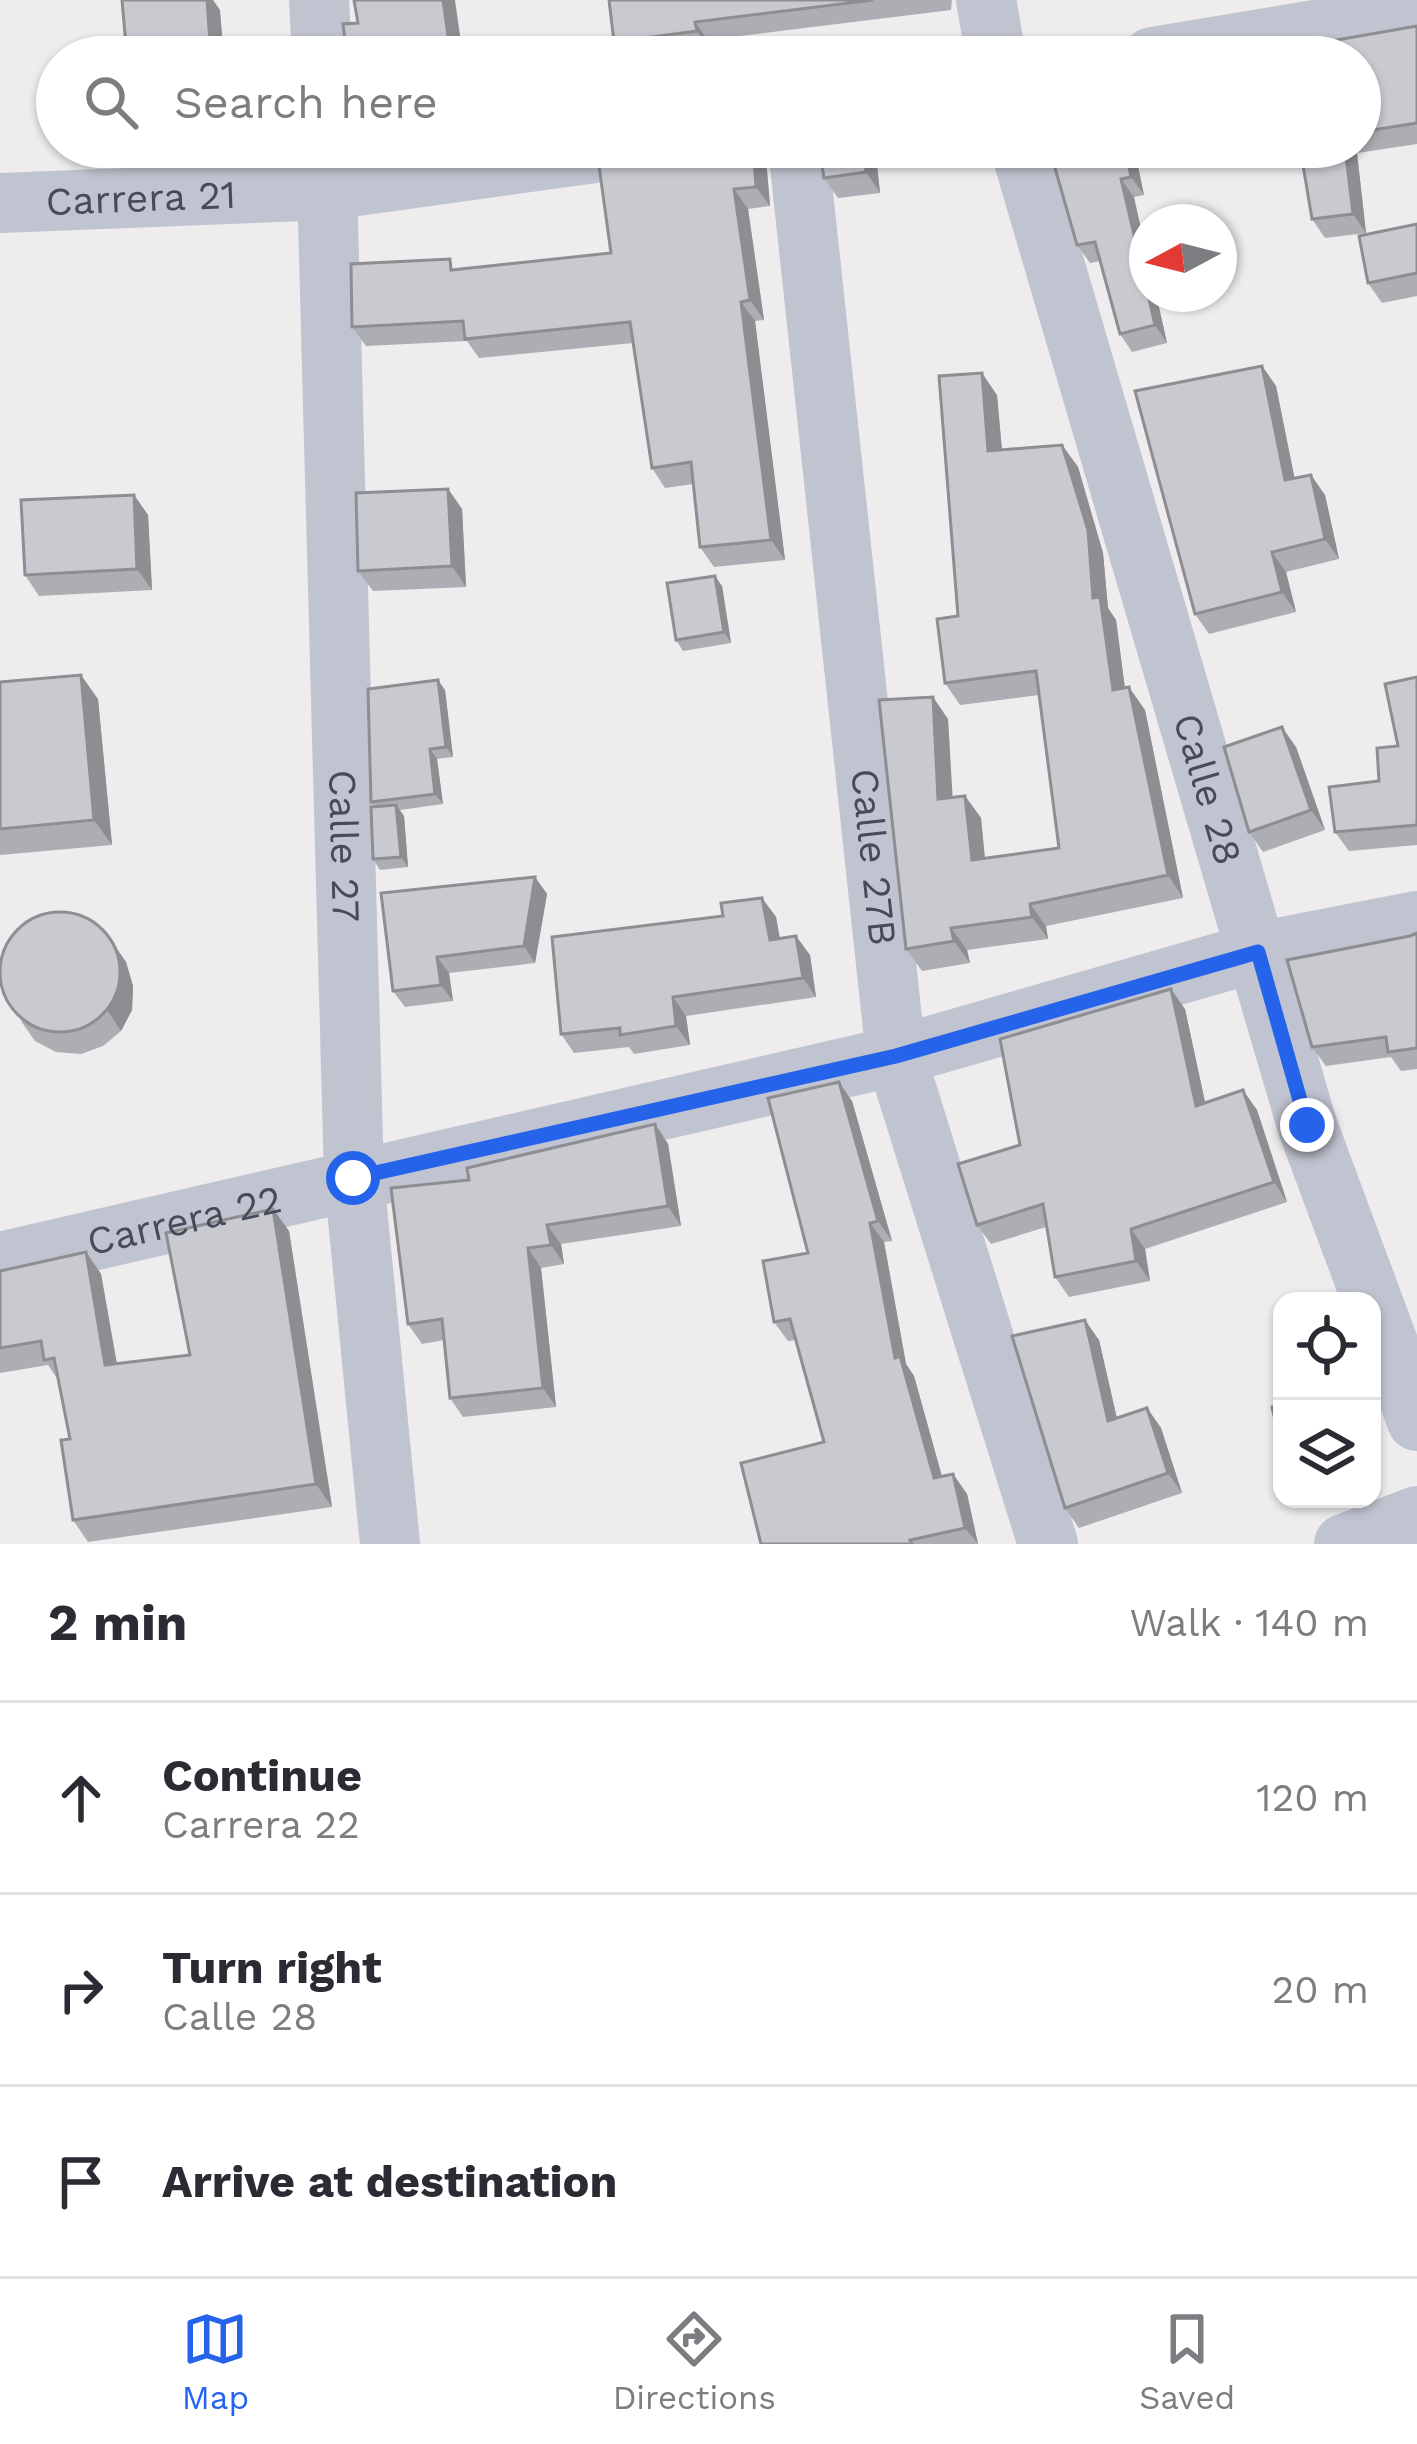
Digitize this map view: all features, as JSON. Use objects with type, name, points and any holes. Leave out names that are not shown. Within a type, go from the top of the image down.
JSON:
[{"type":"street","points":[[319,0],[321,36]]},
{"type":"street","points":[[986,0],[992,36]]},
{"type":"street","points":[[1278,36],[1417,13]]},
{"type":"street","name":"Calle 27B","points":[[800,168],[896,1056],[1048,1544]]},
{"type":"street","name":"Calle 28","points":[[1026,168],[1307,1125],[1417,1421]]},
{"type":"street","name":"Carrera 21","points":[[0,203],[327,169]]},
{"type":"street","name":"Calle 27","points":[[327,169],[353,1178],[396,1536]]},
{"type":"street","name":"Carrera 22","points":[[0,1262],[896,1056],[1258,952],[1417,921]]},
{"type":"street","points":[[1344,1544],[1417,1516]]},
{"type":"building","points":[[122,0],[207,0],[210,36],[125,36]]},
{"type":"building","points":[[354,0],[443,0],[448,36],[344,36],[343,24],[358,23]]},
{"type":"building","points":[[609,0],[873,0],[695,22],[697,31],[613,36]]},
{"type":"building","points":[[1417,26],[1417,123],[1381,129],[1381,36],[1360,36]]},
{"type":"building","points":[[599,168],[755,168],[756,187],[734,189],[750,300],[741,302],[771,540],[700,547],[691,462],[652,468],[630,322],[465,339],[463,321],[352,327],[351,264],[450,259],[451,270],[611,253]]},
{"type":"building","points":[[822,168],[866,168],[866,172],[824,178]]},
{"type":"building","points":[[1055,168],[1129,168],[1131,177],[1121,179],[1129,213],[1129,312],[1152,312],[1155,325],[1120,334],[1095,242],[1077,245]]},
{"type":"building","points":[[1304,168],[1348,168],[1353,214],[1312,219]]},
{"type":"building","points":[[1417,224],[1417,273],[1368,283],[1359,236]]},
{"type":"building","points":[[1262,366],[1285,480],[1311,475],[1325,539],[1272,552],[1282,592],[1195,614],[1135,391]]},
{"type":"building","points":[[982,373],[988,451],[1062,445],[1088,530],[1093,598],[1100,597],[1113,690],[1129,687],[1168,875],[1030,904],[1032,917],[951,928],[954,941],[906,949],[879,700],[933,697],[938,799],[965,796],[972,860],[1059,848],[1036,671],[945,683],[937,619],[958,616],[939,376]]},
{"type":"building","points":[[448,489],[452,566],[358,571],[356,493]]},
{"type":"building","points":[[134,495],[137,569],[25,575],[21,500]]},
{"type":"building","points":[[715,576],[724,632],[676,640],[667,583]]},
{"type":"building","points":[[81,675],[94,820],[0,829],[0,682]]},
{"type":"building","points":[[1417,677],[1417,825],[1335,832],[1329,787],[1379,781],[1377,748],[1398,746],[1385,684]]},
{"type":"building","points":[[438,680],[446,747],[430,749],[435,794],[371,802],[368,689]]},
{"type":"building","points":[[1282,727],[1311,810],[1249,832],[1224,747]]},
{"type":"building","points":[[396,805],[401,857],[373,859],[371,807]]},
{"type":"building","points":[[535,877],[524,946],[437,957],[441,985],[393,991],[381,893]]},
{"type":"building","points":[[762,898],[770,940],[796,936],[803,978],[673,997],[676,1026],[620,1035],[620,1028],[561,1034],[552,937],[723,916],[721,903]]},
{"type":"building","points":[[60,912],[83,917],[102,930],[115,949],[120,972],[115,995],[102,1014],[83,1027],[60,1032],[37,1027],[18,1014],[5,995],[0,972],[5,949],[18,930],[37,917]]},
{"type":"building","points":[[1417,933],[1417,1048],[1388,1052],[1386,1037],[1312,1047],[1287,960]]},
{"type":"building","points":[[1171,989],[1196,1106],[1243,1090],[1274,1182],[1131,1229],[1136,1261],[1055,1277],[1043,1204],[977,1225],[958,1164],[1020,1145],[1000,1039]]},
{"type":"building","points":[[839,1082],[878,1221],[870,1223],[895,1358],[900,1356],[934,1478],[953,1474],[965,1528],[910,1540],[912,1544],[761,1544],[741,1463],[824,1442],[790,1319],[774,1322],[763,1261],[808,1253],[768,1098]]},
{"type":"building","points":[[655,1124],[668,1206],[547,1225],[551,1245],[528,1248],[543,1388],[450,1398],[442,1319],[408,1324],[391,1188],[469,1180],[467,1168]]},
{"type":"building","points":[[273,1209],[316,1484],[73,1520],[61,1440],[70,1439],[54,1358],[44,1360],[41,1341],[0,1348],[0,1271],[86,1252],[105,1365],[190,1355],[166,1233]]},
{"type":"building","points":[[1085,1320],[1108,1421],[1147,1408],[1168,1473],[1065,1508],[1012,1336]]},
{"type":"route","points":[[353,1178],[896,1056],[1258,952],[1307,1125]]}]
